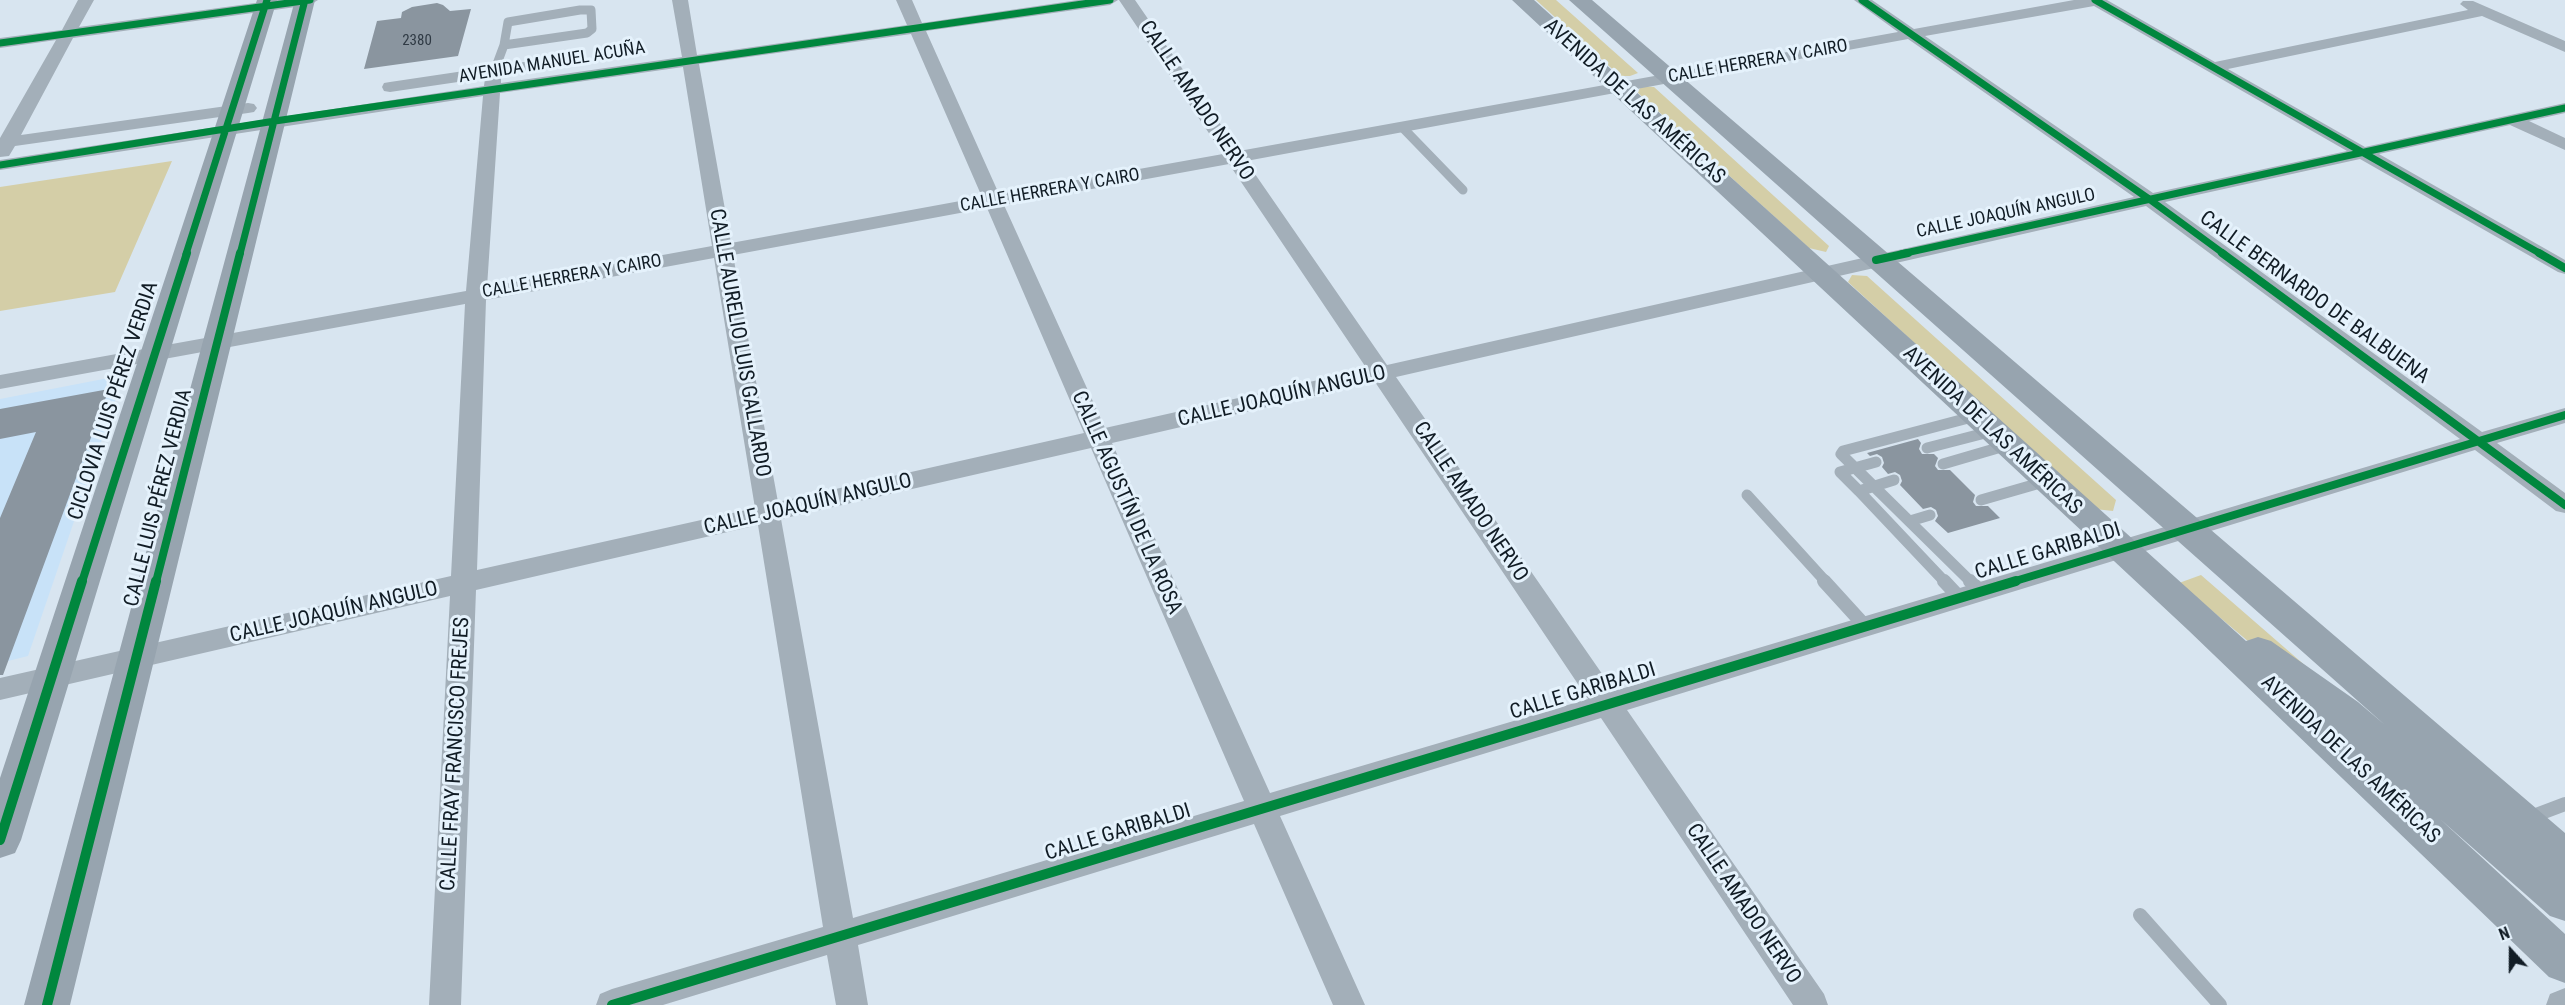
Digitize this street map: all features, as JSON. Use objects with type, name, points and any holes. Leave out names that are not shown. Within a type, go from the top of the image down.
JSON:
[{"type":"main road","name":"CALLE LUIS PÉREZ VERDIA","points":[[46,1005],[218,342],[283,109],[305,0]]},
{"type":"main road","name":"AVENIDA DE LAS AMÉRICAS","points":[[1522,0],[2201,620],[2565,963]]},
{"type":"main road","name":"AVENIDA DE LAS AMÉRICAS","points":[[1579,0],[2565,858]]},
{"type":"main road","name":"CALLE LUIS PÉREZ VERDIA","points":[[0,840],[267,3]]},
{"type":"main road","points":[[2201,620],[2267,656],[2344,713],[2565,902]]},
{"type":"street","points":[[3,147],[86,0]]},
{"type":"street","points":[[0,43],[267,3],[310,0]]},
{"type":"street","name":"CALLE AURELIO LUIS GALLARDO","points":[[680,0],[852,1005]]},
{"type":"street","name":"AVENIDA MANUEL ACUÑA","points":[[0,165],[283,109],[493,80],[689,47],[1002,0]]},
{"type":"street","name":"AVENIDA MANUEL ACUÑA","points":[[840,22],[910,13],[1110,0]]},
{"type":"street","name":"CALLE AMADO NERVO","points":[[1127,0],[1812,1005]]},
{"type":"street","name":"CALLE BERNARDO DE BALBUENA","points":[[1862,0],[2149,200],[2565,505]]},
{"type":"street","points":[[2097,0],[2565,268]]},
{"type":"street","name":"CALLE HERRERA Y CAIRO","points":[[0,381],[2097,0]]},
{"type":"street","points":[[2458,0],[2565,47]]},
{"type":"street","points":[[2213,67],[2483,11]]},
{"type":"street","name":"CALLE AGUSTÍN DE LA ROSA","points":[[910,13],[1349,1005]]},
{"type":"street","name":"AVENIDA MANUEL ACUÑA","points":[[376,89],[493,80],[597,57]]},
{"type":"street","name":"CALLE FRAY FRANCISCO FREJES","points":[[445,1005],[476,295],[493,80]]},
{"type":"street","name":"CALLE JOAQUÍN ANGULO","points":[[0,689],[1876,260],[2565,108]]},
{"type":"street","name":"AVENIDA MANUEL ACUÑA","points":[[3,147],[229,119]]},
{"type":"street","points":[[2513,120],[2565,145]]},
{"type":"street","name":"CALLE GARIBALDI","points":[[612,1005],[2565,414]]},
{"type":"lane","points":[[493,80],[504,45],[506,24],[511,20],[591,10],[592,29],[587,33],[504,45]]},
{"type":"lane","points":[[1402,127],[1463,190]]},
{"type":"lane","points":[[1927,448],[1992,431]]},
{"type":"lane","points":[[1943,464],[1992,431]]},
{"type":"lane","points":[[1970,594],[1910,521],[1841,454],[1992,431]]},
{"type":"lane","points":[[1876,462],[1840,472],[1970,594]]},
{"type":"lane","points":[[1859,491],[1894,480]]},
{"type":"lane","points":[[1981,500],[2047,481]]},
{"type":"lane","points":[[1747,495],[1865,626]]},
{"type":"lane","points":[[1910,521],[1930,515]]},
{"type":"lane","points":[[2522,820],[2565,804]]},
{"type":"lane","points":[[2140,915],[2220,1005]]},
{"type":"shaded area","points":[[1536,0],[1556,0],[1638,73],[1620,76]]},
{"type":"shaded area","points":[[1642,86],[1654,87],[1829,246],[1826,252],[1809,248],[1637,92]]},
{"type":"shaded area","points":[[172,161],[115,292],[0,311],[0,187]]},
{"type":"shaded area","points":[[1852,275],[1867,276],[2116,500],[2113,511],[2095,509],[1848,282]]},
{"type":"shaded area","points":[[124,375],[28,656],[0,663],[0,399]]},
{"type":"shaded area","points":[[2201,575],[2491,827],[2249,642],[2179,583]]},
{"type":"building","points":[[437,3],[450,11],[471,9],[458,56],[364,69],[377,21],[401,18],[402,12],[412,7]]},
{"type":"building","points":[[109,389],[3,675],[0,675],[0,518],[36,432],[0,439],[0,409]]},
{"type":"building","points":[[1918,439],[1921,443],[1919,449],[1922,454],[1934,454],[1938,458],[1935,466],[1938,470],[1950,470],[1975,495],[1973,502],[1976,506],[1988,506],[2000,518],[1948,533],[1935,521],[1938,516],[1936,510],[1931,507],[1923,509],[1900,485],[1902,481],[1900,475],[1895,472],[1888,474],[1882,467],[1884,463],[1882,457],[1877,454],[1870,456],[1867,453]]},
{"type":"cycle path","name":"CICLOVIA LUIS PÉREZ VERDIA","points":[[0,840],[267,0]]},
{"type":"cycle path","points":[[47,1005],[305,0]]},
{"type":"cycle path","points":[[0,43],[310,0]]},
{"type":"cycle path","points":[[0,165],[275,121],[1110,0]]},
{"type":"cycle path","points":[[1862,0],[2149,199],[2565,505]]},
{"type":"cycle path","points":[[2095,0],[2565,268]]},
{"type":"cycle path","points":[[1876,260],[2565,108]]},
{"type":"cycle path","points":[[612,1005],[2565,415]]}]
